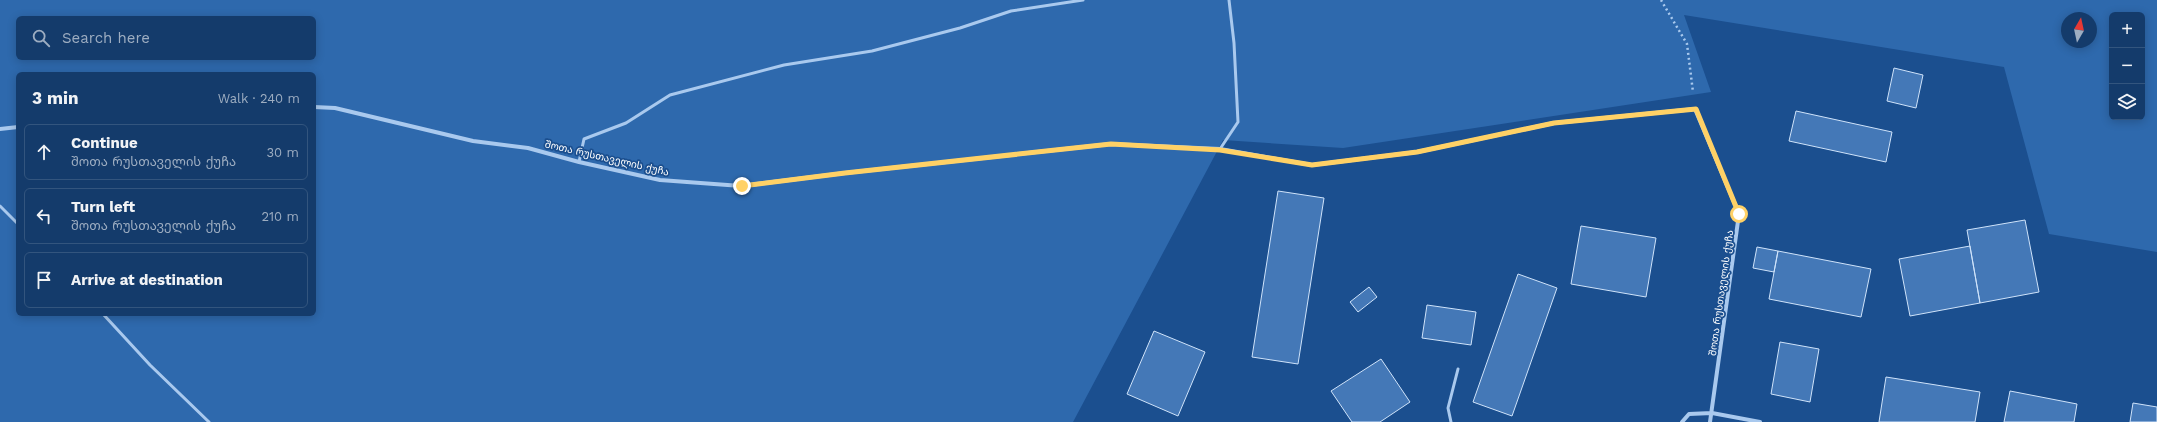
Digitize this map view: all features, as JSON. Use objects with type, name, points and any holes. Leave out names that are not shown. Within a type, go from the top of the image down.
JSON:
[{"type":"street","name":"შოთა რუსთაველის ქუჩა","points":[[316,107],[335,108],[473,141],[528,148],[579,162],[660,180],[742,186],[845,173],[1111,144],[1220,150],[1312,165],[1417,152],[1554,123],[1696,109],[1739,214],[1710,422]]},
{"type":"street","points":[[0,129],[16,127]]},
{"type":"street","points":[[1682,422],[1689,414],[1712,413],[1760,422]]},
{"type":"lane","points":[[579,162],[584,140],[626,123],[670,95],[784,64],[872,51],[960,28],[1011,11],[1083,0]]},
{"type":"lane","points":[[1220,150],[1238,122],[1234,43],[1229,0]]},
{"type":"lane","points":[[0,206],[16,222]]},
{"type":"lane","points":[[105,316],[150,365],[209,422]]},
{"type":"lane","points":[[1451,422],[1448,408],[1458,368]]},
{"type":"path","points":[[1660,0],[1687,44],[1696,109]]},
{"type":"shaded area","points":[[0,0],[2157,0],[2157,252],[2049,234],[2004,67],[1684,15],[1711,92],[1343,148],[1223,140],[1073,422],[0,422]]},
{"type":"building","points":[[1894,68],[1923,75],[1916,108],[1887,101]]},
{"type":"building","points":[[1796,111],[1892,132],[1886,162],[1789,141]]},
{"type":"building","points":[[1278,191],[1324,198],[1298,364],[1252,357]]},
{"type":"building","points":[[2025,220],[2039,292],[1980,303],[1967,230]]},
{"type":"building","points":[[1581,226],[1656,238],[1646,297],[1571,284]]},
{"type":"building","points":[[1970,246],[1980,303],[1910,316],[1899,259]]},
{"type":"building","points":[[1757,247],[1778,251],[1774,272],[1753,268]]},
{"type":"building","points":[[1778,251],[1871,269],[1861,317],[1769,299]]},
{"type":"building","points":[[1518,274],[1557,288],[1512,416],[1473,402]]},
{"type":"building","points":[[1369,287],[1377,297],[1358,312],[1350,302]]},
{"type":"building","points":[[1427,305],[1476,312],[1471,345],[1422,338]]},
{"type":"building","points":[[1154,331],[1205,352],[1178,416],[1127,394]]},
{"type":"building","points":[[1780,342],[1819,349],[1810,402],[1771,394]]},
{"type":"building","points":[[1381,359],[1410,402],[1380,422],[1352,422],[1331,391]]},
{"type":"building","points":[[1886,377],[1980,392],[1975,422],[1879,422]]},
{"type":"building","points":[[2010,391],[2077,404],[2074,422],[2004,422]]},
{"type":"building","points":[[2133,403],[2157,407],[2157,422],[2130,422]]},
{"type":"route","points":[[742,186],[845,173],[967,161],[1111,144],[1220,150],[1312,165],[1417,152],[1554,123],[1696,109],[1739,214]]}]
